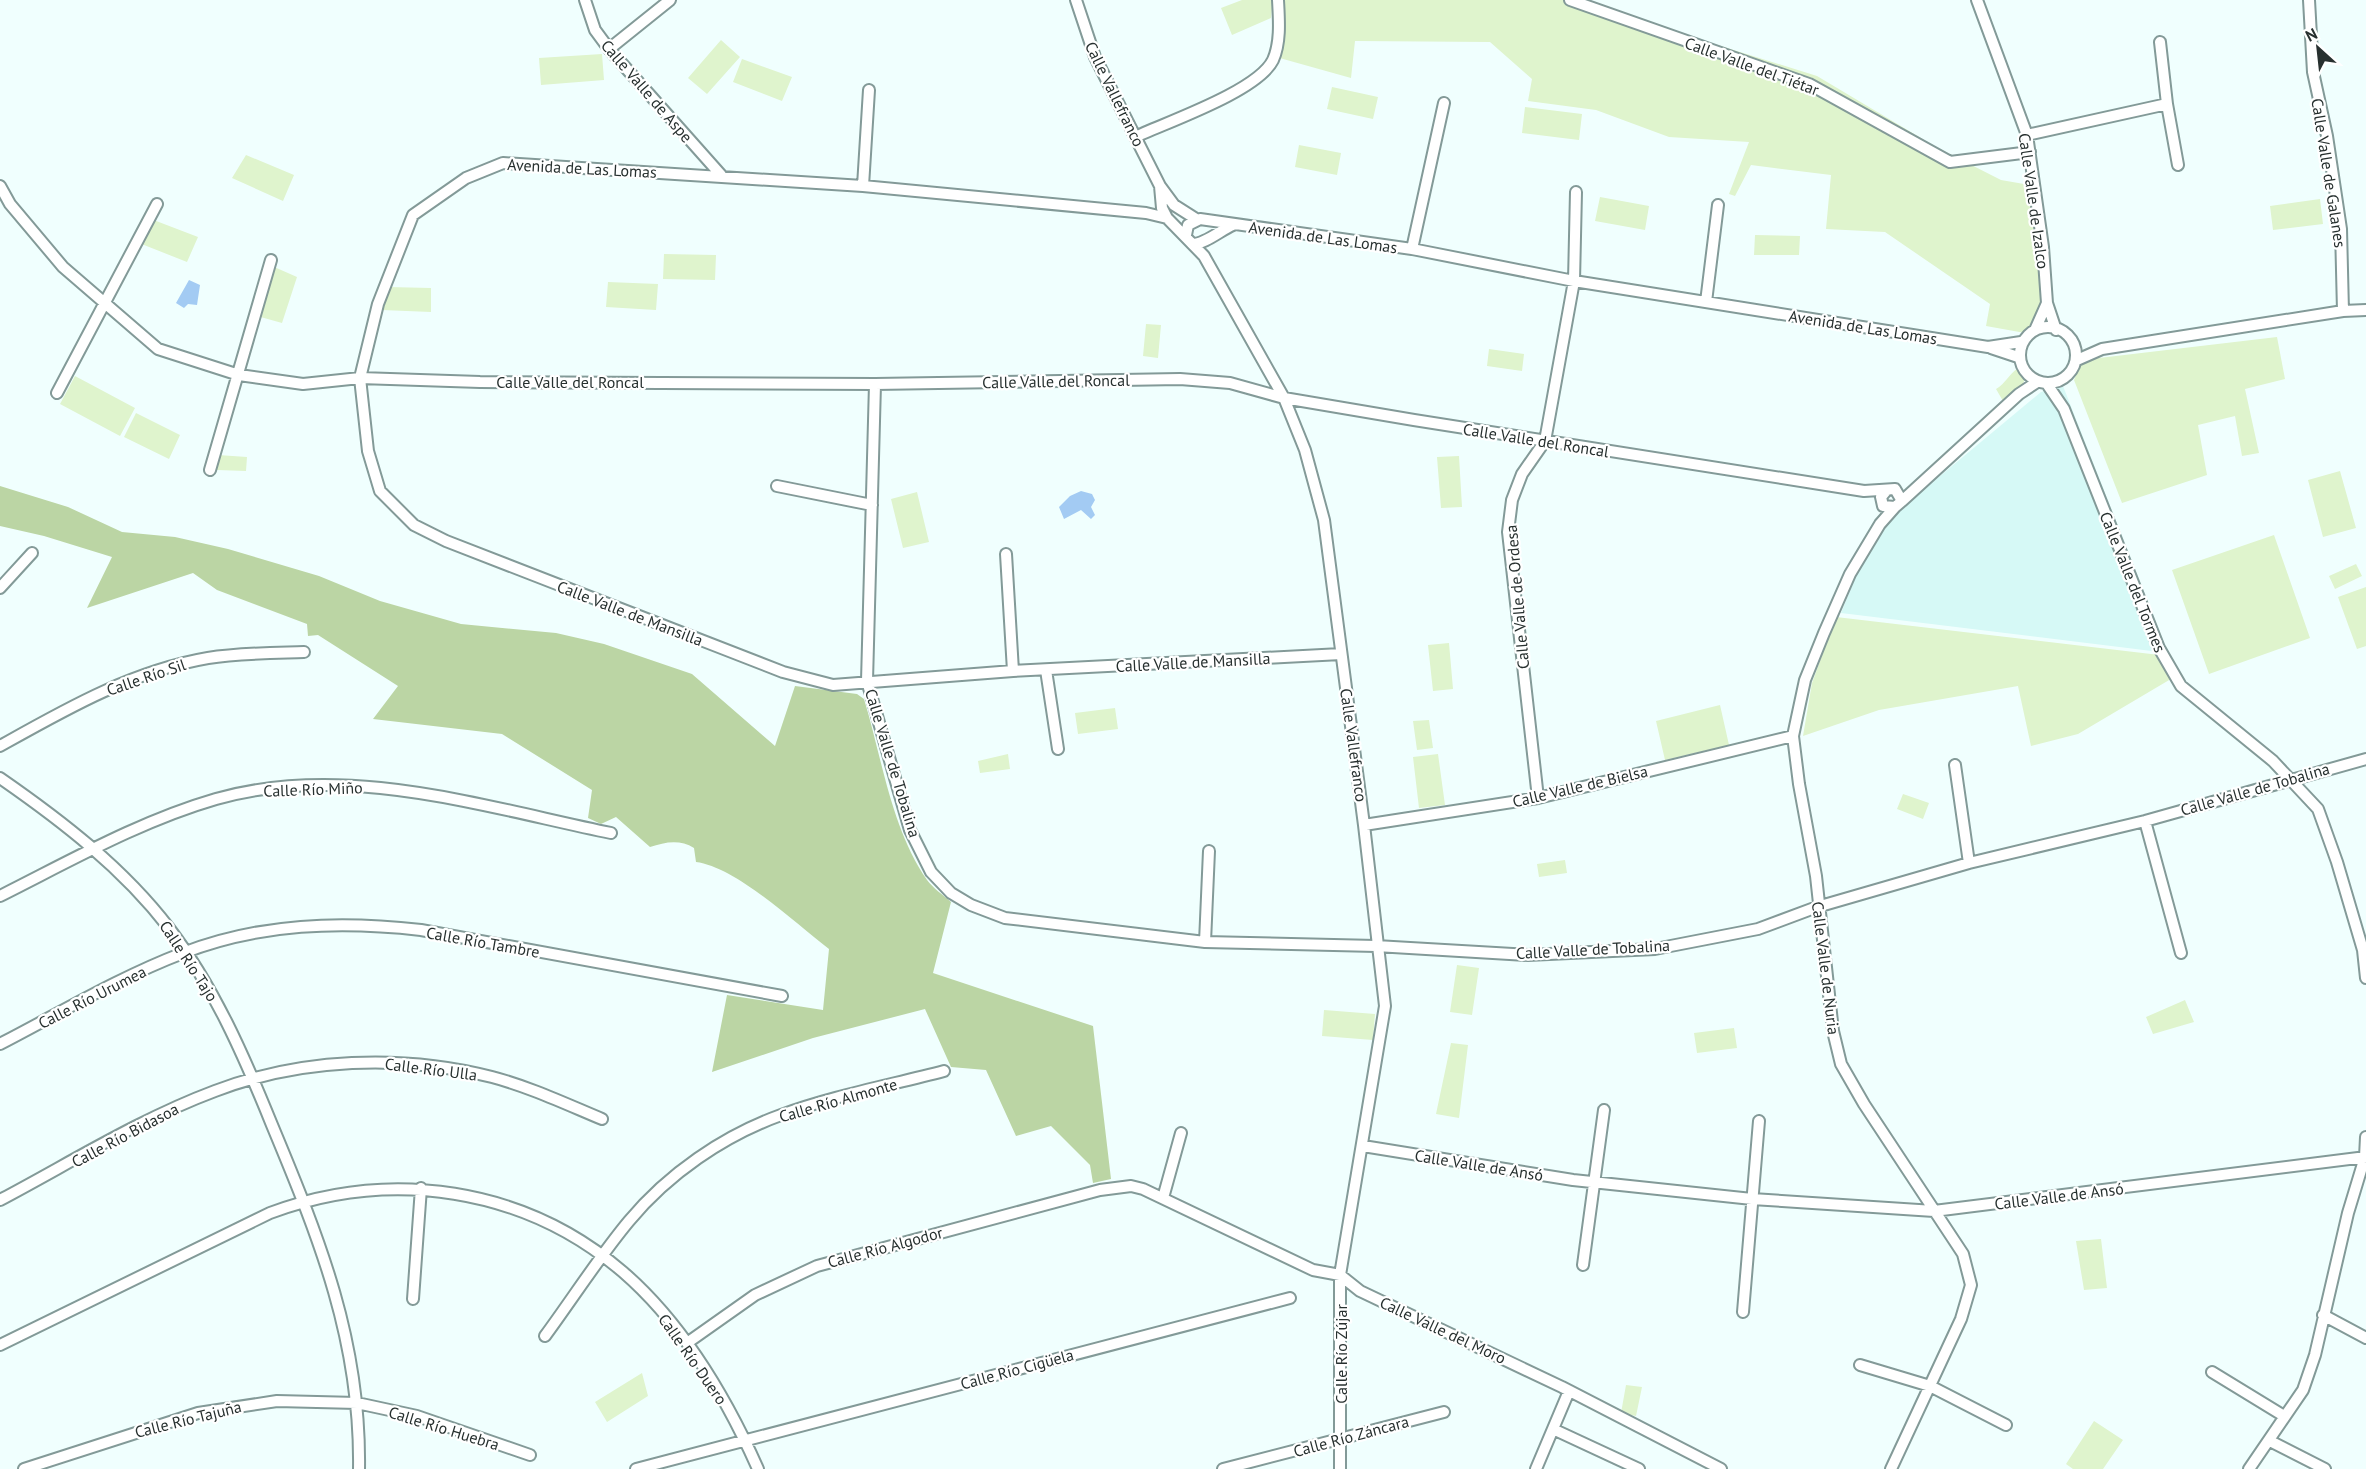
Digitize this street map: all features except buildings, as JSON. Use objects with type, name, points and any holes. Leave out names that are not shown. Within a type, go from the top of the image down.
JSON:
[{"type":"street","name":"Calle Valle de Aspe","points":[[585,0],[595,30],[609,49],[722,175]]},
{"type":"street","points":[[609,49],[670,0]]},
{"type":"street","name":"Calle Vallefranco","points":[[1076,0],[1095,57],[1160,186],[1174,205],[1198,219]]},
{"type":"street","points":[[1135,137],[1226,97],[1258,78],[1273,60],[1280,29],[1278,0]]},
{"type":"street","name":"Calle Valle del Tiétar","points":[[1570,0],[1809,84],[1950,162],[2030,152]]},
{"type":"street","name":"Calle Valle de Izalco","points":[[1978,0],[2027,135],[2043,247],[2047,303],[2056,330]]},
{"type":"street","name":"Calle Valle de Galanes","points":[[2309,0],[2313,72],[2327,136],[2341,229],[2343,311]]},
{"type":"street","points":[[2160,42],[2167,104],[2178,165]]},
{"type":"street","points":[[863,186],[869,90]]},
{"type":"street","name":"Avenida de Las Lomas","points":[[1412,249],[1444,103]]},
{"type":"street","points":[[2027,135],[2167,104]]},
{"type":"street","name":"Avenida de Las Lomas","points":[[360,378],[378,304],[413,215],[466,178],[502,163],[722,175],[1165,213]]},
{"type":"street","name":"Calle Valle del Roncal","points":[[0,186],[10,204],[63,267],[158,349],[239,375],[303,384],[360,378],[480,382],[875,384],[1180,379],[1230,384],[1284,398],[1864,491],[1891,490]]},
{"type":"street","name":"Calle Vallefranco","points":[[1160,186],[1165,213],[1204,256],[1284,398],[1305,450],[1324,520],[1385,1006],[1340,1275]]},
{"type":"street","name":"Calle Valle de Ordesa","points":[[1538,798],[1508,532],[1512,500],[1522,474],[1545,441],[1574,281],[1576,192]]},
{"type":"street","points":[[0,211],[10,204]]},
{"type":"street","points":[[57,393],[157,204]]},
{"type":"street","points":[[1165,213],[1174,205]]},
{"type":"street","points":[[1706,302],[1718,205]]},
{"type":"street","points":[[1198,219],[1208,225],[1210,235],[1204,242],[1189,239],[1188,225],[1198,219]]},
{"type":"street","name":"Avenida de Las Lomas","points":[[1198,219],[1412,249],[1574,281],[1988,347],[2021,342]]},
{"type":"street","name":"Avenida de Las Lomas","points":[[1210,235],[1233,225]]},
{"type":"street","points":[[210,470],[271,260]]},
{"type":"street","name":"Calle Valle de Izalco","points":[[2035,330],[2047,303]]},
{"type":"street","points":[[2077,360],[2102,349],[2343,311],[2366,310]]},
{"type":"street","points":[[2047,327],[2056,330],[2062,331],[2074,344],[2077,360],[2072,372],[2060,381],[2042,383],[2025,372],[2018,357],[2021,342],[2035,330],[2047,327]]},
{"type":"street","points":[[2074,344],[2102,349]]},
{"type":"street","points":[[1988,347],[2018,357]]},
{"type":"street","points":[[2019,395],[2025,372]]},
{"type":"street","name":"Calle Valle de Mansilla","points":[[360,378],[368,451],[380,491],[414,525],[446,541],[793,676],[833,685],[1013,671],[1341,654]]},
{"type":"street","name":"Calle Valle del Tormes","points":[[2060,381],[2064,409],[2155,639],[2181,686],[2241,732],[2292,780],[2318,809],[2363,950],[2366,978]]},
{"type":"street","name":"Calle Valle del Tormes","points":[[2042,383],[2064,409]]},
{"type":"street","name":"Calle Valle de Nuria","points":[[1891,1469],[1961,1319],[1971,1286],[1963,1254],[1841,1064],[1833,1031],[1817,907],[1816,876],[1799,784],[1793,736],[1809,670],[1850,574],[1880,524],[1919,483],[2019,395],[2042,383]]},
{"type":"street","name":"Calle Valle de Tobalina","points":[[875,384],[867,681],[910,830],[931,872],[951,892],[971,905],[1005,918],[1205,942],[1376,946],[1528,955],[1655,949],[1758,929],[1817,907],[1969,862],[2145,820],[2292,780],[2329,767],[2366,759]]},
{"type":"street","name":"Calle Valle de Nuria","points":[[1880,524],[1883,493],[1919,483]]},
{"type":"street","points":[[777,486],[872,505]]},
{"type":"street","points":[[1891,490],[1898,504]]},
{"type":"street","name":"Calle Valle del Roncal","points":[[1864,491],[1882,503]]},
{"type":"street","points":[[1882,503],[1898,504]]},
{"type":"street","points":[[0,588],[32,553]]},
{"type":"street","points":[[1006,554],[1013,671]]},
{"type":"street","name":"Calle Río Sil","points":[[0,746],[109,688],[167,667],[208,658],[304,652]]},
{"type":"street","points":[[1046,670],[1058,749]]},
{"type":"street","name":"Calle Valle de Bielsa","points":[[1364,825],[1538,798],[1793,736]]},
{"type":"street","points":[[1955,765],[1969,862]]},
{"type":"street","name":"Calle Río Tajo","points":[[0,778],[94,849],[143,897],[185,952],[219,1007],[253,1079],[304,1200],[339,1300],[357,1403],[360,1469]]},
{"type":"street","name":"Calle Río Miño","points":[[0,896],[133,830],[218,798],[264,790],[336,785],[412,792],[611,833]]},
{"type":"street","points":[[2145,820],[2181,953]]},
{"type":"street","points":[[1205,942],[1209,851]]},
{"type":"street","name":"Calle Río Tambre","points":[[185,952],[282,929],[370,924],[421,930],[782,996]]},
{"type":"street","name":"Calle Río Urumea","points":[[0,1044],[185,952]]},
{"type":"street","name":"Calle Río Ulla","points":[[253,1079],[338,1064],[416,1064],[492,1077],[602,1119]]},
{"type":"street","name":"Calle Río Almonte","points":[[545,1336],[629,1221],[657,1191],[719,1144],[781,1114],[944,1071]]},
{"type":"street","name":"Calle Río Bidasoa","points":[[0,1200],[183,1104],[253,1079]]},
{"type":"street","points":[[1583,1265],[1605,1110]]},
{"type":"street","points":[[1743,1312],[1759,1121]]},
{"type":"street","points":[[1163,1198],[1181,1133]]},
{"type":"street","points":[[2249,1469],[2303,1390],[2315,1355],[2323,1315],[2365,1157],[2366,1137]]},
{"type":"street","name":"Calle Valle de Ansó","points":[[1363,1146],[1595,1183],[1752,1199],[1934,1211],[2365,1157]]},
{"type":"street","name":"Calle Valle del Moro","points":[[1100,1190],[1131,1186],[1163,1198],[1313,1270],[1340,1275],[1360,1291],[1569,1390],[1721,1469]]},
{"type":"street","points":[[413,1299],[421,1188]]},
{"type":"street","name":"Calle Río Duero","points":[[304,1200],[367,1190],[421,1188],[461,1194],[505,1206],[561,1230],[623,1272],[687,1343],[745,1440],[758,1469]]},
{"type":"street","name":"Calle Río Algodor","points":[[687,1343],[755,1295],[817,1266],[1100,1190]]},
{"type":"street","points":[[0,1345],[270,1212],[304,1200]]},
{"type":"street","name":"Calle Río Zújar","points":[[1340,1275],[1340,1469]]},
{"type":"street","name":"Calle Río Cigüela","points":[[636,1469],[1290,1298]]},
{"type":"street","points":[[2323,1315],[2366,1338]]},
{"type":"street","points":[[1860,1365],[1930,1386],[2006,1425]]},
{"type":"street","points":[[2212,1372],[2284,1416]]},
{"type":"street","points":[[1536,1469],[1569,1390]]},
{"type":"street","name":"Calle Río Tajuña","points":[[24,1469],[198,1413],[277,1401],[357,1403]]},
{"type":"street","name":"Calle Río Huebra","points":[[357,1403],[417,1416],[530,1455]]},
{"type":"street","name":"Calle Río Záncara","points":[[1223,1469],[1444,1412]]},
{"type":"street","points":[[1554,1430],[1638,1469]]},
{"type":"street","points":[[2270,1441],[2325,1469]]},
{"type":"shaded area","points":[[2063,386],[2168,653],[1841,613],[1856,576],[1885,526],[1916,496],[2041,392]]},
{"type":"green space","points":[[1242,0],[1273,0],[1271,18],[1232,35],[1221,8]]},
{"type":"green space","points":[[1284,0],[1581,0],[1612,12],[1817,76],[1936,147],[2001,180],[2041,187],[2044,243],[2043,287],[2040,306],[2034,322],[2025,333],[1986,326],[1990,304],[1885,232],[1826,229],[1831,175],[1751,165],[1735,196],[1729,194],[1749,142],[1669,137],[1596,110],[1528,101],[1532,79],[1490,42],[1355,41],[1351,78],[1276,57],[1283,25]]},
{"type":"green space","points":[[721,40],[740,57],[707,94],[688,78]]},
{"type":"green space","points":[[602,54],[604,80],[541,85],[539,58]]},
{"type":"green space","points":[[742,59],[792,77],[782,101],[733,82]]},
{"type":"green space","points":[[1332,87],[1378,97],[1373,119],[1327,109]]},
{"type":"green space","points":[[1525,107],[1582,114],[1579,140],[1522,133]]},
{"type":"green space","points":[[1299,145],[1341,153],[1337,175],[1295,167]]},
{"type":"green space","points":[[246,155],[294,175],[283,201],[232,178]]},
{"type":"green space","points":[[1600,197],[1649,206],[1645,230],[1595,221]]},
{"type":"green space","points":[[2320,199],[2323,224],[2273,230],[2270,206]]},
{"type":"green space","points":[[151,219],[198,237],[187,262],[139,243]]},
{"type":"green space","points":[[1755,235],[1800,236],[1799,255],[1754,255]]},
{"type":"green space","points":[[664,254],[716,255],[715,280],[663,279]]},
{"type":"green space","points":[[272,266],[297,277],[282,323],[257,316]]},
{"type":"green space","points":[[608,282],[658,284],[656,310],[606,307]]},
{"type":"green space","points":[[388,287],[431,288],[431,312],[382,310]]},
{"type":"green space","points":[[1146,324],[1161,325],[1158,358],[1143,356]]},
{"type":"green space","points":[[2277,337],[2285,379],[2245,389],[2259,453],[2242,456],[2235,416],[2198,425],[2207,475],[2122,503],[2074,380],[2082,360]]},
{"type":"green space","points":[[1489,349],[1524,354],[1522,371],[1487,366]]},
{"type":"green space","points":[[2018,368],[2025,379],[2022,386],[2003,401],[1996,389]]},
{"type":"green space","points":[[75,376],[135,408],[120,436],[60,404]]},
{"type":"green space","points":[[136,413],[180,435],[169,459],[124,437]]},
{"type":"green space","points":[[218,455],[247,457],[246,471],[217,470]]},
{"type":"green space","points":[[1459,456],[1462,507],[1441,508],[1437,457]]},
{"type":"green space","points":[[2340,471],[2356,528],[2323,537],[2308,480]]},
{"type":"green space","points":[[0,486],[68,507],[122,532],[175,537],[228,549],[319,576],[380,601],[461,624],[556,633],[604,644],[692,674],[775,746],[795,686],[857,694],[864,699],[904,838],[927,880],[951,902],[933,973],[1093,1026],[1111,1179],[1093,1183],[1090,1165],[1051,1126],[1016,1136],[986,1070],[951,1067],[925,1009],[813,1038],[712,1072],[727,995],[823,1010],[829,949],[747,885],[712,866],[696,862],[694,848],[689,845],[672,842],[650,847],[616,817],[601,824],[588,818],[592,790],[502,734],[373,719],[398,686],[318,635],[308,636],[307,624],[217,590],[193,573],[87,608],[112,557],[44,536],[0,526]]},
{"type":"green space","points":[[917,492],[929,542],[903,548],[891,499]]},
{"type":"green space","points":[[2274,535],[2310,638],[2209,674],[2172,570]]},
{"type":"green space","points":[[2356,564],[2362,576],[2335,589],[2329,576]]},
{"type":"green space","points":[[2366,587],[2366,646],[2357,649],[2338,597]]},
{"type":"green space","points":[[1836,617],[2168,656],[2181,673],[2078,734],[2031,746],[2018,686],[1879,710],[1803,736],[1812,683]]},
{"type":"green space","points":[[1449,643],[1453,689],[1433,691],[1428,645]]},
{"type":"green space","points":[[1720,705],[1729,745],[1665,760],[1656,721]]},
{"type":"green space","points":[[1115,708],[1118,729],[1078,734],[1075,713]]},
{"type":"green space","points":[[1429,720],[1433,748],[1417,750],[1413,721]]},
{"type":"green space","points":[[1008,754],[1010,769],[980,773],[978,761]]},
{"type":"green space","points":[[1438,754],[1445,805],[1419,808],[1413,757]]},
{"type":"green space","points":[[1903,794],[1929,803],[1923,819],[1897,809]]},
{"type":"green space","points":[[1565,860],[1567,873],[1539,877],[1537,864]]},
{"type":"green space","points":[[1457,965],[1479,968],[1472,1015],[1450,1012]]},
{"type":"green space","points":[[2185,1000],[2194,1022],[2153,1034],[2146,1017]]},
{"type":"green space","points":[[1324,1010],[1375,1014],[1373,1040],[1322,1036]]},
{"type":"green space","points":[[1734,1028],[1737,1048],[1697,1053],[1694,1033]]},
{"type":"green space","points":[[1451,1043],[1468,1045],[1459,1118],[1436,1114]]},
{"type":"green space","points":[[2101,1239],[2107,1288],[2084,1290],[2076,1241]]},
{"type":"green space","points":[[642,1373],[648,1396],[607,1422],[595,1402]]},
{"type":"green space","points":[[1626,1385],[1642,1387],[1636,1416],[1621,1413]]},
{"type":"green space","points":[[2094,1421],[2123,1440],[2103,1469],[2073,1469],[2066,1464]]},
{"type":"water","points":[[189,280],[200,285],[197,305],[188,304],[184,308],[176,303]]},
{"type":"water","points":[[1081,491],[1092,494],[1095,500],[1091,507],[1095,515],[1091,519],[1081,510],[1064,519],[1059,507],[1070,496]]}]
